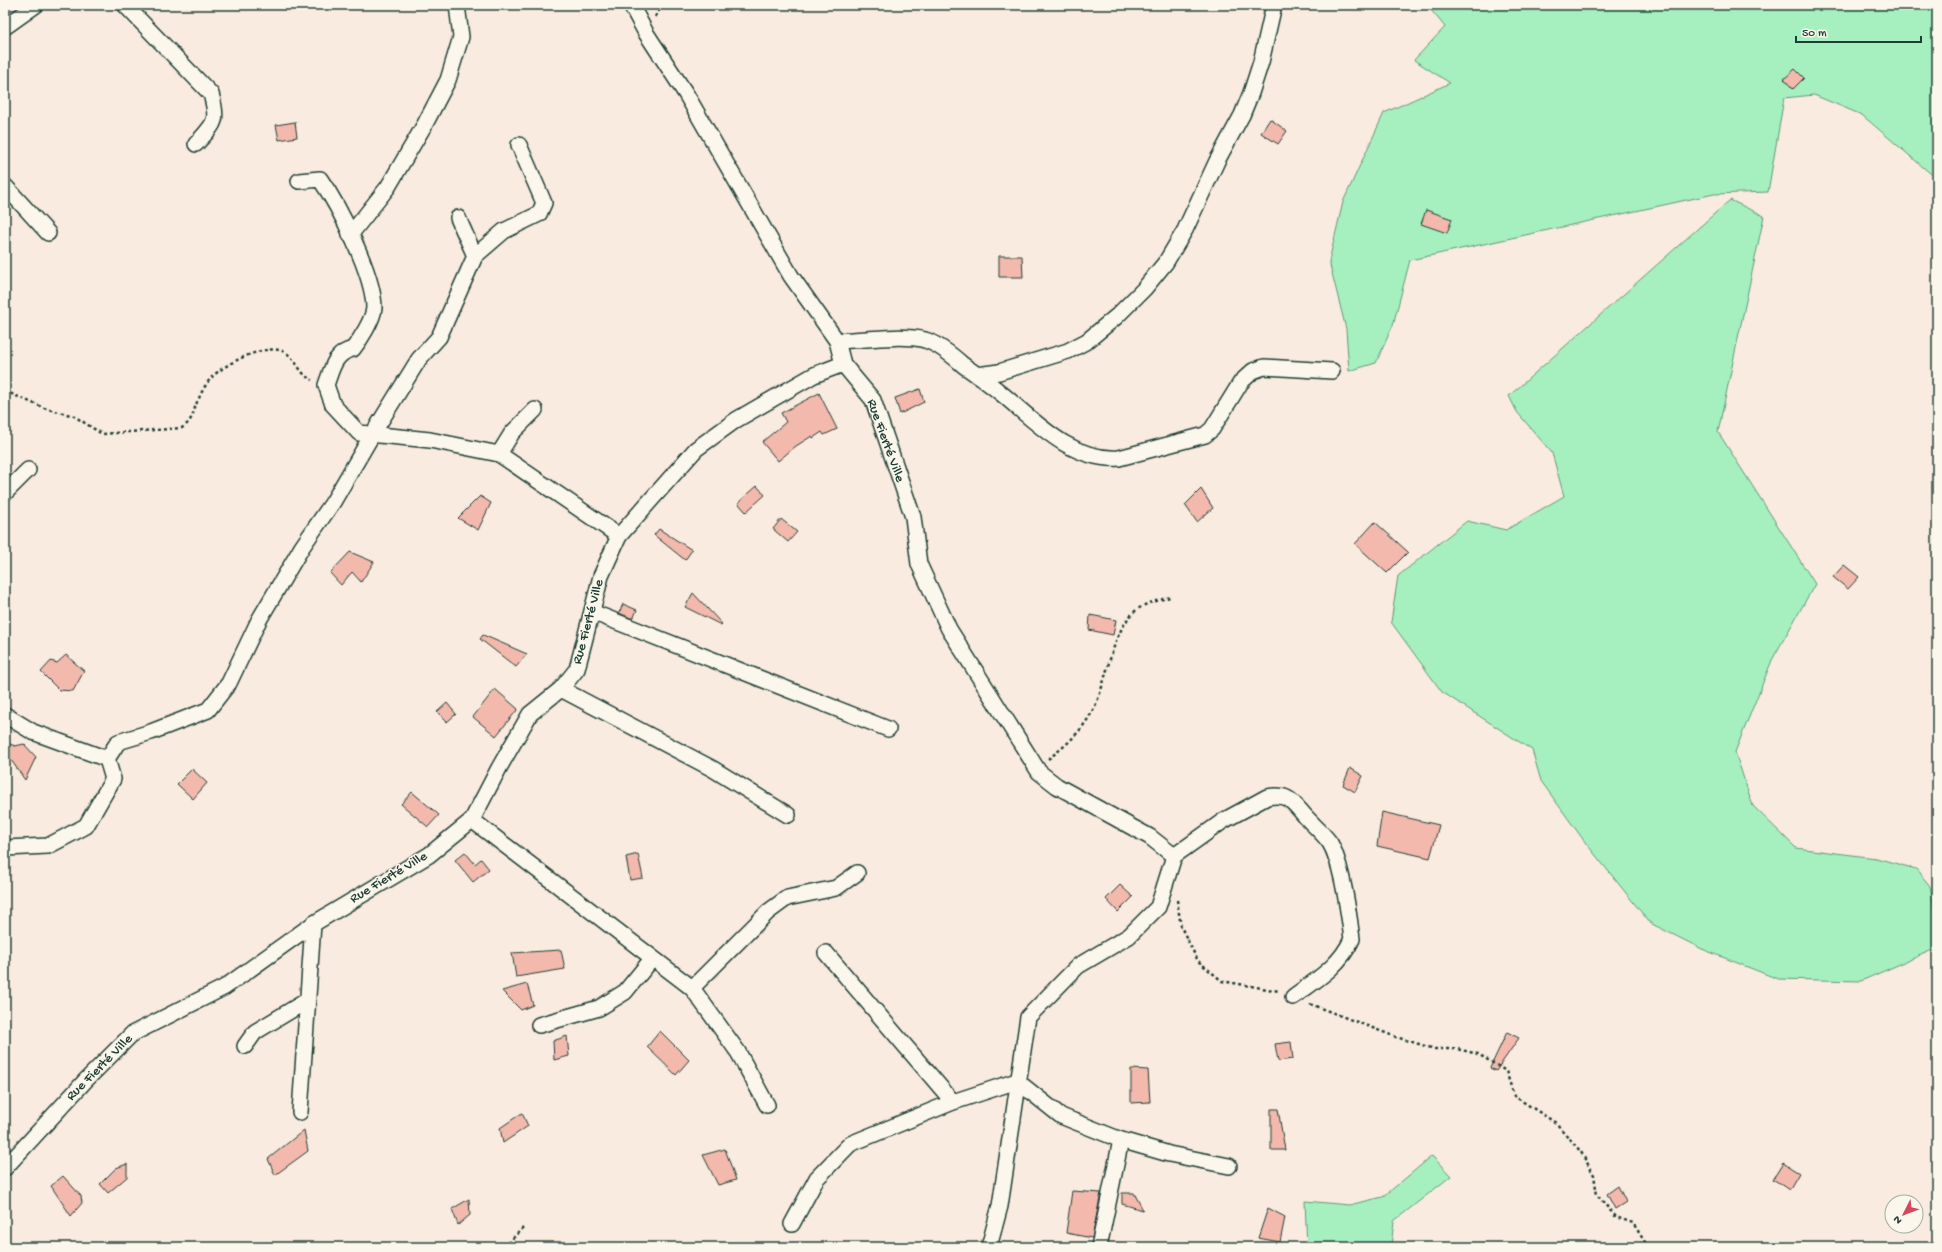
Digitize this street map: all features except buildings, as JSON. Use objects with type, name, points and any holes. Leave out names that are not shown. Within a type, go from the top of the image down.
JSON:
[{"type":"street","points":[[5,27],[36,5]]},
{"type":"street","points":[[125,5],[211,94],[216,112],[214,124],[196,144]]},
{"type":"street","points":[[350,235],[388,187],[425,124],[448,80],[461,37],[457,5]]},
{"type":"street","points":[[631,5],[646,33],[686,94],[787,269],[837,341],[843,364]]},
{"type":"street","points":[[977,375],[999,372],[1068,351],[1087,341],[1117,316],[1144,289],[1166,262],[1185,230],[1217,161],[1252,93],[1274,5]]},
{"type":"street","points":[[107,759],[118,742],[151,732],[208,710],[229,683],[259,620],[302,547],[333,502],[419,359],[439,337],[475,256],[504,231],[539,214],[544,204],[519,145]]},
{"type":"street","points":[[299,181],[320,179],[329,192],[362,258],[371,288],[374,310],[363,335],[353,349],[344,351],[335,361],[326,385],[333,405],[347,421],[359,433],[430,440],[498,454],[619,536]]},
{"type":"street","points":[[5,186],[48,233]]},
{"type":"street","points":[[458,218],[475,256]]},
{"type":"street","points":[[837,341],[914,338],[927,341],[952,356],[977,375],[1049,434],[1074,448],[1105,459],[1119,458],[1205,436],[1212,429],[1241,382],[1252,371],[1264,367],[1332,371]]},
{"type":"street","name":"Rue Fierté Ville","points":[[5,1168],[86,1080],[132,1034],[225,987],[313,924],[429,855],[472,820],[499,768],[530,714],[561,689],[577,669],[601,576],[619,536],[696,449],[736,420],[808,378],[843,364],[873,400],[913,517],[919,564],[949,629],[1039,772],[1057,786],[1150,837],[1174,856]]},
{"type":"street","points":[[498,454],[512,433],[535,410]]},
{"type":"street","points":[[5,493],[28,470]]},
{"type":"street","points":[[592,612],[888,729]]},
{"type":"street","points":[[561,689],[713,769],[788,815]]},
{"type":"street","points":[[5,715],[33,732],[107,759]]},
{"type":"street","points":[[5,848],[48,846],[86,826],[113,778],[107,759]]},
{"type":"street","points":[[989,1247],[1000,1206],[1017,1081],[1028,1017],[1078,966],[1129,936],[1158,907],[1174,856],[1223,821],[1267,797],[1274,796],[1283,796],[1292,801],[1330,843],[1337,859],[1352,939],[1338,963],[1293,997]]},
{"type":"street","points":[[472,820],[652,959],[692,988],[738,1052],[767,1105]]},
{"type":"street","points":[[692,988],[768,912],[787,898],[836,888],[857,873]]},
{"type":"street","points":[[300,1112],[313,924]]},
{"type":"street","points":[[826,953],[953,1102]]},
{"type":"street","points":[[539,1025],[600,1008],[625,992],[652,959]]},
{"type":"street","points":[[245,1046],[255,1032],[308,1000]]},
{"type":"street","points":[[792,1224],[817,1178],[850,1144],[953,1102],[1017,1081]]},
{"type":"street","points":[[1017,1081],[1061,1116],[1121,1140],[1169,1154],[1229,1166]]},
{"type":"street","points":[[1099,1247],[1121,1140]]},
{"type":"path","points":[[5,391],[44,408],[74,416],[102,434],[182,428],[191,422],[199,398],[212,377],[238,360],[263,350],[280,350],[290,356],[307,378],[326,385]]},
{"type":"path","points":[[1039,772],[1043,763],[1070,743],[1094,709],[1108,663],[1127,620],[1141,607],[1170,597]]},
{"type":"path","points":[[1177,896],[1180,926],[1198,961],[1222,981],[1280,991],[1330,1013],[1396,1037],[1435,1049],[1457,1049],[1478,1054],[1506,1071],[1514,1096],[1556,1123],[1581,1152],[1594,1175],[1597,1195],[1616,1216],[1633,1223],[1648,1247]]},
{"type":"path","points":[[504,1247],[523,1228]]},
{"type":"green space","points":[[1427,5],[1937,5],[1937,179],[1862,115],[1814,95],[1784,98],[1768,192],[1714,194],[1410,260],[1393,325],[1376,363],[1349,371],[1346,329],[1329,261],[1343,202],[1384,113],[1450,83],[1414,60],[1445,27]]},
{"type":"green space","points":[[1730,200],[1764,216],[1718,432],[1815,584],[1772,660],[1735,752],[1753,806],[1796,848],[1876,858],[1916,869],[1930,886],[1937,926],[1937,948],[1861,981],[1778,979],[1702,949],[1650,923],[1585,842],[1541,781],[1532,750],[1442,692],[1391,622],[1398,576],[1467,521],[1506,530],[1564,496],[1552,453],[1517,412],[1509,396]]},
{"type":"green space","points":[[1432,1156],[1451,1176],[1394,1221],[1391,1246],[1394,1247],[1307,1247],[1305,1201],[1349,1205],[1383,1197]]}]
